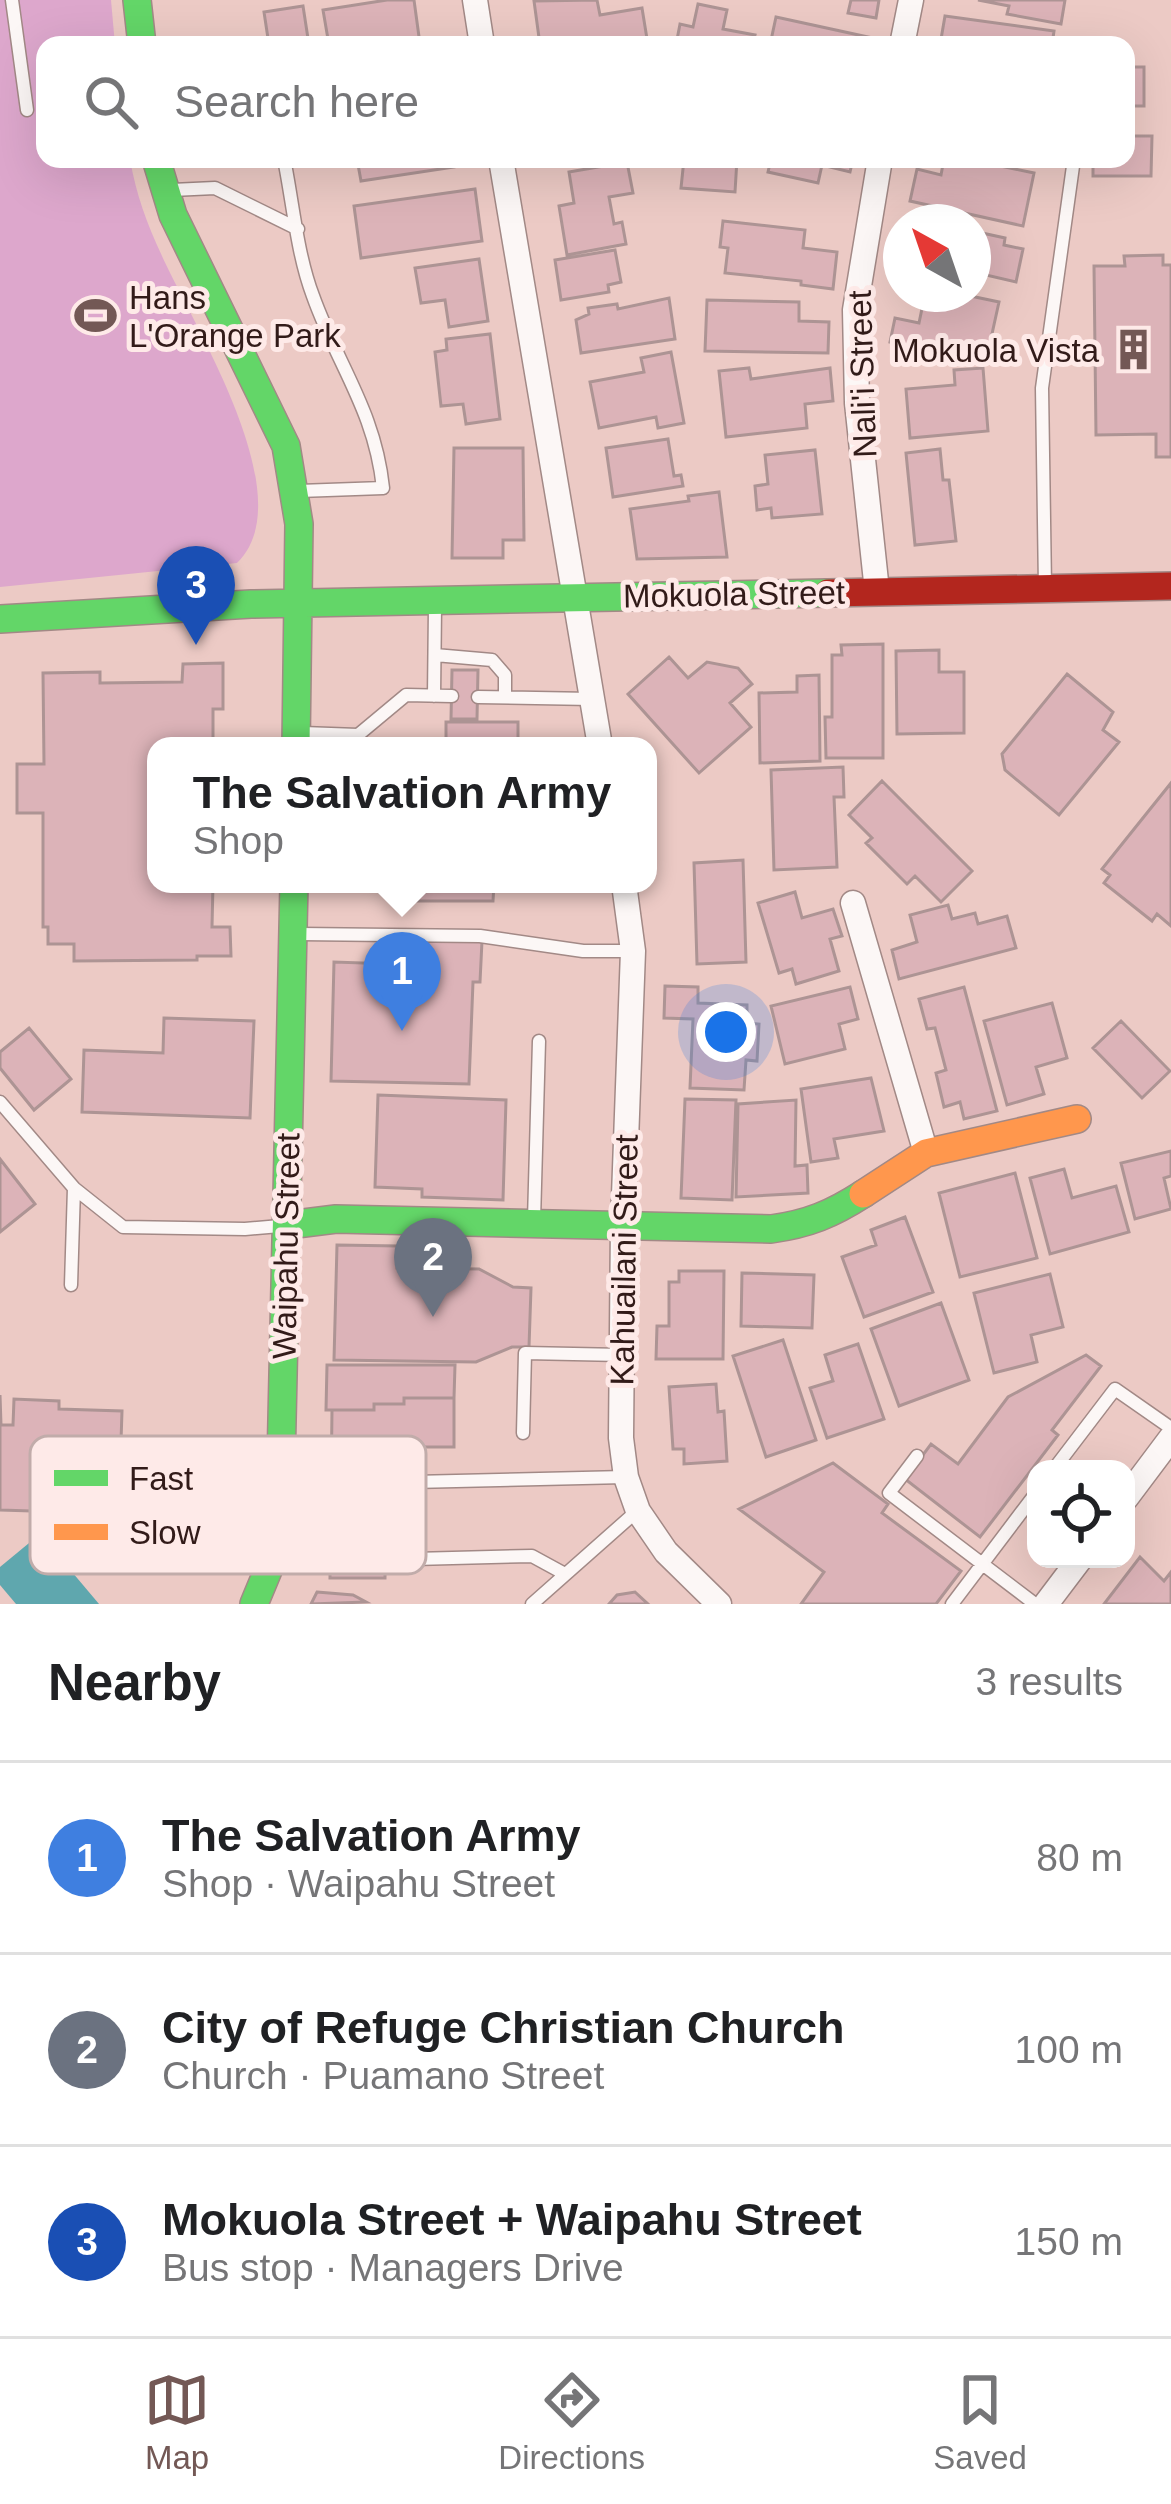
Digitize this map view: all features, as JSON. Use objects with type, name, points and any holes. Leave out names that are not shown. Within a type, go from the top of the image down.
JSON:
[{"type":"street","points":[[137,0],[141,36]]},
{"type":"street","points":[[475,0],[481,36]]},
{"type":"street","points":[[904,36],[911,0]]},
{"type":"street","points":[[159,168],[172,214],[286,446],[296,491],[296,737]]},
{"type":"street","points":[[502,168],[598,737]]},
{"type":"street","name":"Nali'i Street","points":[[877,591],[857,403],[855,310],[879,168]]},
{"type":"street","name":"Mokuola Street","points":[[0,619],[298,603],[1171,586]]},
{"type":"street","name":"Waipahu Street","points":[[280,1436],[294,893]]},
{"type":"street","name":"Kahuailani Street","points":[[625,893],[633,950],[623,1223],[621,1438],[626,1477],[638,1511],[686,1576],[718,1604]]},
{"type":"street","points":[[853,903],[926,1153]]},
{"type":"street","points":[[288,1225],[336,1219],[771,1229],[803,1225],[829,1216],[926,1153],[1077,1119]]},
{"type":"street","points":[[1135,1486],[1171,1438]]},
{"type":"street","points":[[1046,1604],[1073,1568]]},
{"type":"street","name":"Waipahu Street","points":[[254,1604],[266,1574]]},
{"type":"lane","points":[[11,0],[7,18],[27,110]]},
{"type":"lane","points":[[286,168],[311,294],[370,421],[379,448],[383,488],[296,491]]},
{"type":"lane","points":[[1045,588],[1042,388],[1073,168]]},
{"type":"lane","points":[[165,190],[215,188],[298,230]]},
{"type":"lane","points":[[434,696],[435,600]]},
{"type":"lane","points":[[435,655],[492,659],[505,675],[505,697]]},
{"type":"lane","points":[[333,737],[358,735],[406,695],[452,696]]},
{"type":"lane","points":[[478,697],[592,699]]},
{"type":"lane","points":[[293,934],[480,936],[583,951],[633,950]]},
{"type":"lane","points":[[534,1222],[539,1041]]},
{"type":"lane","points":[[0,1102],[74,1188],[123,1227],[288,1225]]},
{"type":"lane","points":[[71,1285],[74,1188]]},
{"type":"lane","points":[[523,1433],[525,1353],[622,1355]]},
{"type":"lane","points":[[1061,1460],[1115,1389],[1171,1428]]},
{"type":"lane","points":[[917,1456],[889,1492],[1035,1604]]},
{"type":"lane","points":[[426,1482],[626,1477]]},
{"type":"lane","points":[[952,1604],[1027,1505]]},
{"type":"lane","points":[[532,1604],[638,1511]]},
{"type":"lane","points":[[426,1559],[532,1556],[565,1574]]},
{"type":"shaded area","name":"Hans L'Orange Park","points":[[0,0],[111,0],[114,36],[36,36],[36,168],[132,168],[152,232],[217,366],[251,455],[258,497],[254,534],[237,563],[0,587]]},
{"type":"water","points":[[30,1542],[30,1574],[74,1574],[99,1604],[16,1604],[0,1585],[0,1567]]},
{"type":"building","points":[[414,0],[419,36],[327,36],[323,10]]},
{"type":"building","points":[[597,0],[600,15],[642,8],[647,36],[539,36],[534,1]]},
{"type":"building","points":[[851,0],[879,0],[876,18],[848,13]]},
{"type":"building","points":[[978,0],[1065,0],[1061,24],[1007,14],[1009,6]]},
{"type":"building","points":[[698,4],[727,10],[723,29],[755,35],[678,36],[680,24],[693,27]]},
{"type":"building","points":[[303,6],[308,36],[268,36],[264,12]]},
{"type":"building","points":[[945,16],[1054,31],[1053,36],[942,36]]},
{"type":"building","points":[[776,17],[863,36],[772,36]]},
{"type":"building","points":[[1135,67],[1144,67],[1144,106],[1135,106]]},
{"type":"building","points":[[1135,136],[1152,136],[1151,176],[1093,176],[1093,168],[1135,168]]},
{"type":"building","points":[[359,168],[447,168],[361,181]]},
{"type":"building","points":[[628,168],[633,193],[609,197],[614,224],[622,222],[626,244],[567,255],[559,206],[574,203],[569,172]]},
{"type":"building","points":[[683,168],[736,168],[735,192],[681,188]]},
{"type":"building","points":[[769,168],[821,168],[818,183],[768,172]]},
{"type":"building","points":[[942,168],[1010,168],[1034,173],[1023,226],[991,219],[991,204],[910,201],[917,169],[941,175]]},
{"type":"building","points":[[475,189],[482,241],[361,258],[354,206]]},
{"type":"building","points":[[723,221],[805,230],[803,248],[837,252],[833,289],[725,273],[728,248],[720,247]]},
{"type":"building","points":[[991,235],[1005,238],[1004,245],[1023,249],[1016,282],[991,276]]},
{"type":"building","points":[[615,250],[621,282],[608,285],[609,292],[561,300],[555,260]]},
{"type":"building","name":"Mokuola Vista","points":[[1163,255],[1163,265],[1171,265],[1171,457],[1156,457],[1156,434],[1096,435],[1094,266],[1125,266],[1124,256]]},
{"type":"building","points":[[479,259],[488,321],[449,327],[445,300],[421,303],[415,268]]},
{"type":"building","points":[[669,298],[675,339],[581,353],[576,320],[589,314],[588,308],[617,304],[618,309]]},
{"type":"building","points":[[707,300],[799,302],[799,321],[829,322],[828,353],[705,351]]},
{"type":"building","points":[[991,300],[999,302],[988,352],[957,346],[955,356],[890,342],[895,318],[919,323],[921,312],[991,312]]},
{"type":"building","points":[[490,334],[500,419],[466,424],[463,404],[441,406],[435,352],[447,350],[446,339]]},
{"type":"building","points":[[671,352],[684,423],[658,428],[656,417],[599,428],[590,382],[644,372],[641,358]]},
{"type":"building","points":[[749,368],[751,379],[830,368],[833,401],[805,404],[807,428],[726,437],[719,371]]},
{"type":"building","points":[[983,368],[988,431],[910,438],[906,389],[955,385],[954,370]]},
{"type":"building","points":[[668,439],[674,476],[681,475],[683,486],[613,497],[606,448]]},
{"type":"building","points":[[454,448],[523,448],[524,540],[503,540],[503,558],[452,558]]},
{"type":"building","points":[[940,449],[956,541],[915,545],[906,453]]},
{"type":"building","points":[[815,450],[822,514],[772,518],[771,508],[757,510],[755,486],[768,484],[765,455]]},
{"type":"building","points":[[719,492],[727,557],[637,559],[630,509]]},
{"type":"building","points":[[883,644],[883,758],[826,758],[825,717],[832,717],[832,655],[842,655],[841,645]]},
{"type":"building","points":[[939,650],[939,672],[964,672],[964,733],[897,734],[896,651]]},
{"type":"building","points":[[669,657],[688,678],[707,662],[738,668],[752,684],[730,703],[751,727],[699,773],[628,694]]},
{"type":"building","points":[[223,663],[223,709],[213,709],[213,737],[147,737],[147,893],[213,893],[212,927],[230,927],[231,956],[74,961],[74,944],[48,944],[48,927],[43,927],[43,813],[17,813],[17,764],[44,764],[43,673],[100,672],[100,683],[182,682],[183,664]]},
{"type":"building","points":[[452,670],[478,670],[477,719],[451,719]]},
{"type":"building","points":[[1067,674],[1113,712],[1103,730],[1119,742],[1059,815],[1005,770],[1002,754]]},
{"type":"building","points":[[819,675],[820,761],[760,763],[759,693],[797,692],[797,676]]},
{"type":"building","points":[[446,722],[518,722],[518,737],[446,737]]},
{"type":"building","points":[[843,767],[844,797],[834,797],[837,867],[774,870],[771,770]]},
{"type":"building","points":[[882,781],[972,871],[941,902],[915,876],[907,884],[866,843],[872,838],[849,815]]},
{"type":"building","points":[[1171,783],[1171,926],[1157,914],[1152,921],[1104,883],[1110,875],[1102,869]]},
{"type":"building","points":[[743,860],[746,962],[697,964],[694,863]]},
{"type":"building","points":[[795,892],[802,918],[833,909],[842,936],[830,939],[839,971],[796,984],[792,969],[779,973],[758,903]]},
{"type":"building","points":[[396,893],[493,893],[493,901],[396,901]]},
{"type":"building","points":[[948,905],[952,919],[975,913],[978,924],[1007,916],[1016,948],[899,979],[892,950],[917,942],[910,915]]},
{"type":"building","points":[[393,939],[482,941],[480,982],[473,982],[469,1084],[331,1081],[334,962],[392,964]]},
{"type":"building","points":[[665,986],[698,987],[698,1003],[747,1005],[747,1023],[759,1024],[757,1061],[746,1060],[744,1090],[690,1088],[693,1019],[664,1018]]},
{"type":"building","points":[[850,987],[858,1019],[839,1024],[845,1049],[785,1064],[771,1006]]},
{"type":"building","points":[[964,987],[997,1111],[964,1119],[960,1102],[944,1107],[936,1073],[946,1070],[935,1028],[927,1029],[919,999]]},
{"type":"building","points":[[1052,1003],[1067,1058],[1036,1067],[1044,1094],[1007,1105],[984,1021]]},
{"type":"building","points":[[164,1018],[254,1021],[250,1118],[82,1112],[84,1050],[163,1053]]},
{"type":"building","points":[[1121,1021],[1170,1071],[1142,1098],[1093,1048]]},
{"type":"building","points":[[29,1028],[71,1079],[34,1110],[0,1068],[0,1052]]},
{"type":"building","points":[[871,1078],[884,1131],[834,1139],[838,1158],[811,1162],[801,1089]]},
{"type":"building","points":[[378,1095],[506,1100],[503,1200],[422,1197],[422,1189],[375,1187]]},
{"type":"building","points":[[685,1099],[736,1100],[732,1200],[681,1198]]},
{"type":"building","points":[[796,1100],[795,1166],[807,1165],[808,1193],[736,1197],[738,1104]]},
{"type":"building","points":[[1171,1151],[1171,1176],[1164,1178],[1171,1209],[1135,1219],[1121,1163]]},
{"type":"building","points":[[0,1159],[35,1204],[0,1232]]},
{"type":"building","points":[[1064,1169],[1072,1198],[1116,1186],[1129,1232],[1050,1254],[1030,1178]]},
{"type":"building","points":[[1015,1173],[1037,1258],[960,1277],[939,1193]]},
{"type":"building","points":[[905,1217],[933,1292],[864,1317],[842,1257],[876,1245],[871,1230]]},
{"type":"building","points":[[337,1245],[398,1246],[397,1268],[479,1269],[513,1287],[531,1288],[529,1347],[512,1347],[476,1362],[334,1360]]},
{"type":"building","points":[[679,1271],[724,1271],[723,1359],[656,1359],[657,1326],[669,1326],[669,1282],[679,1282]]},
{"type":"building","points":[[742,1273],[814,1275],[812,1328],[741,1326]]},
{"type":"building","points":[[1050,1274],[1063,1327],[1031,1335],[1037,1362],[994,1373],[974,1293]]},
{"type":"building","points":[[941,1303],[969,1380],[899,1406],[871,1329]]},
{"type":"building","points":[[783,1340],[816,1440],[766,1457],[733,1356]]},
{"type":"building","points":[[858,1344],[884,1419],[827,1438],[810,1388],[833,1381],[825,1355]]},
{"type":"building","points":[[1086,1355],[1101,1366],[1052,1430],[1058,1435],[1039,1460],[1027,1460],[1027,1476],[980,1537],[905,1479],[931,1444],[958,1464],[1008,1397]]},
{"type":"building","points":[[327,1365],[455,1365],[454,1398],[404,1398],[404,1404],[374,1404],[374,1410],[326,1410]]},
{"type":"building","points":[[716,1384],[718,1412],[724,1411],[727,1461],[684,1464],[684,1449],[673,1449],[669,1387]]},
{"type":"building","points":[[0,1395],[1,1425],[13,1425],[14,1399],[59,1401],[59,1409],[122,1411],[121,1436],[30,1436],[30,1511],[0,1510]]},
{"type":"building","points":[[404,1398],[454,1398],[454,1447],[426,1447],[426,1436],[332,1436],[332,1410],[404,1404]]},
{"type":"building","points":[[833,1463],[888,1504],[882,1513],[961,1571],[936,1604],[801,1604],[824,1572],[739,1509]]},
{"type":"building","points":[[1140,1557],[1164,1581],[1171,1572],[1171,1604],[1104,1604]]},
{"type":"building","points":[[330,1574],[385,1574],[385,1578],[330,1578]]},
{"type":"building","points":[[317,1592],[353,1595],[366,1602],[311,1604]]},
{"type":"building","points":[[635,1592],[648,1604],[609,1604],[617,1595]]},
{"type":"traffic: fast","points":[[137,0],[141,36]]},
{"type":"traffic: fast","points":[[159,168],[173,215],[286,446],[299,524],[296,737]]},
{"type":"traffic: fast","points":[[0,619],[251,604],[828,593]]},
{"type":"traffic: fast","points":[[282,1436],[294,893]]},
{"type":"traffic: fast","points":[[288,1225],[336,1219],[771,1229],[819,1217],[863,1194]]},
{"type":"traffic: fast","points":[[254,1604],[266,1574]]},
{"type":"traffic: slow","points":[[863,1194],[926,1153],[1077,1119]]},
{"type":"traffic: jam","points":[[828,593],[1171,586]]},
{"type":"place","name":"Hans L'Orange Park","points":[[95,316]]},
{"type":"place","name":"Mokuola Vista","points":[[1133,350]]},
{"type":"place","name":"Mokuola Street + Waipahu Street","points":[[196,645]]},
{"type":"place","name":"The Salvation Army","points":[[402,1031]]},
{"type":"place","name":"City of Refuge Christian Church","points":[[433,1317]]}]
